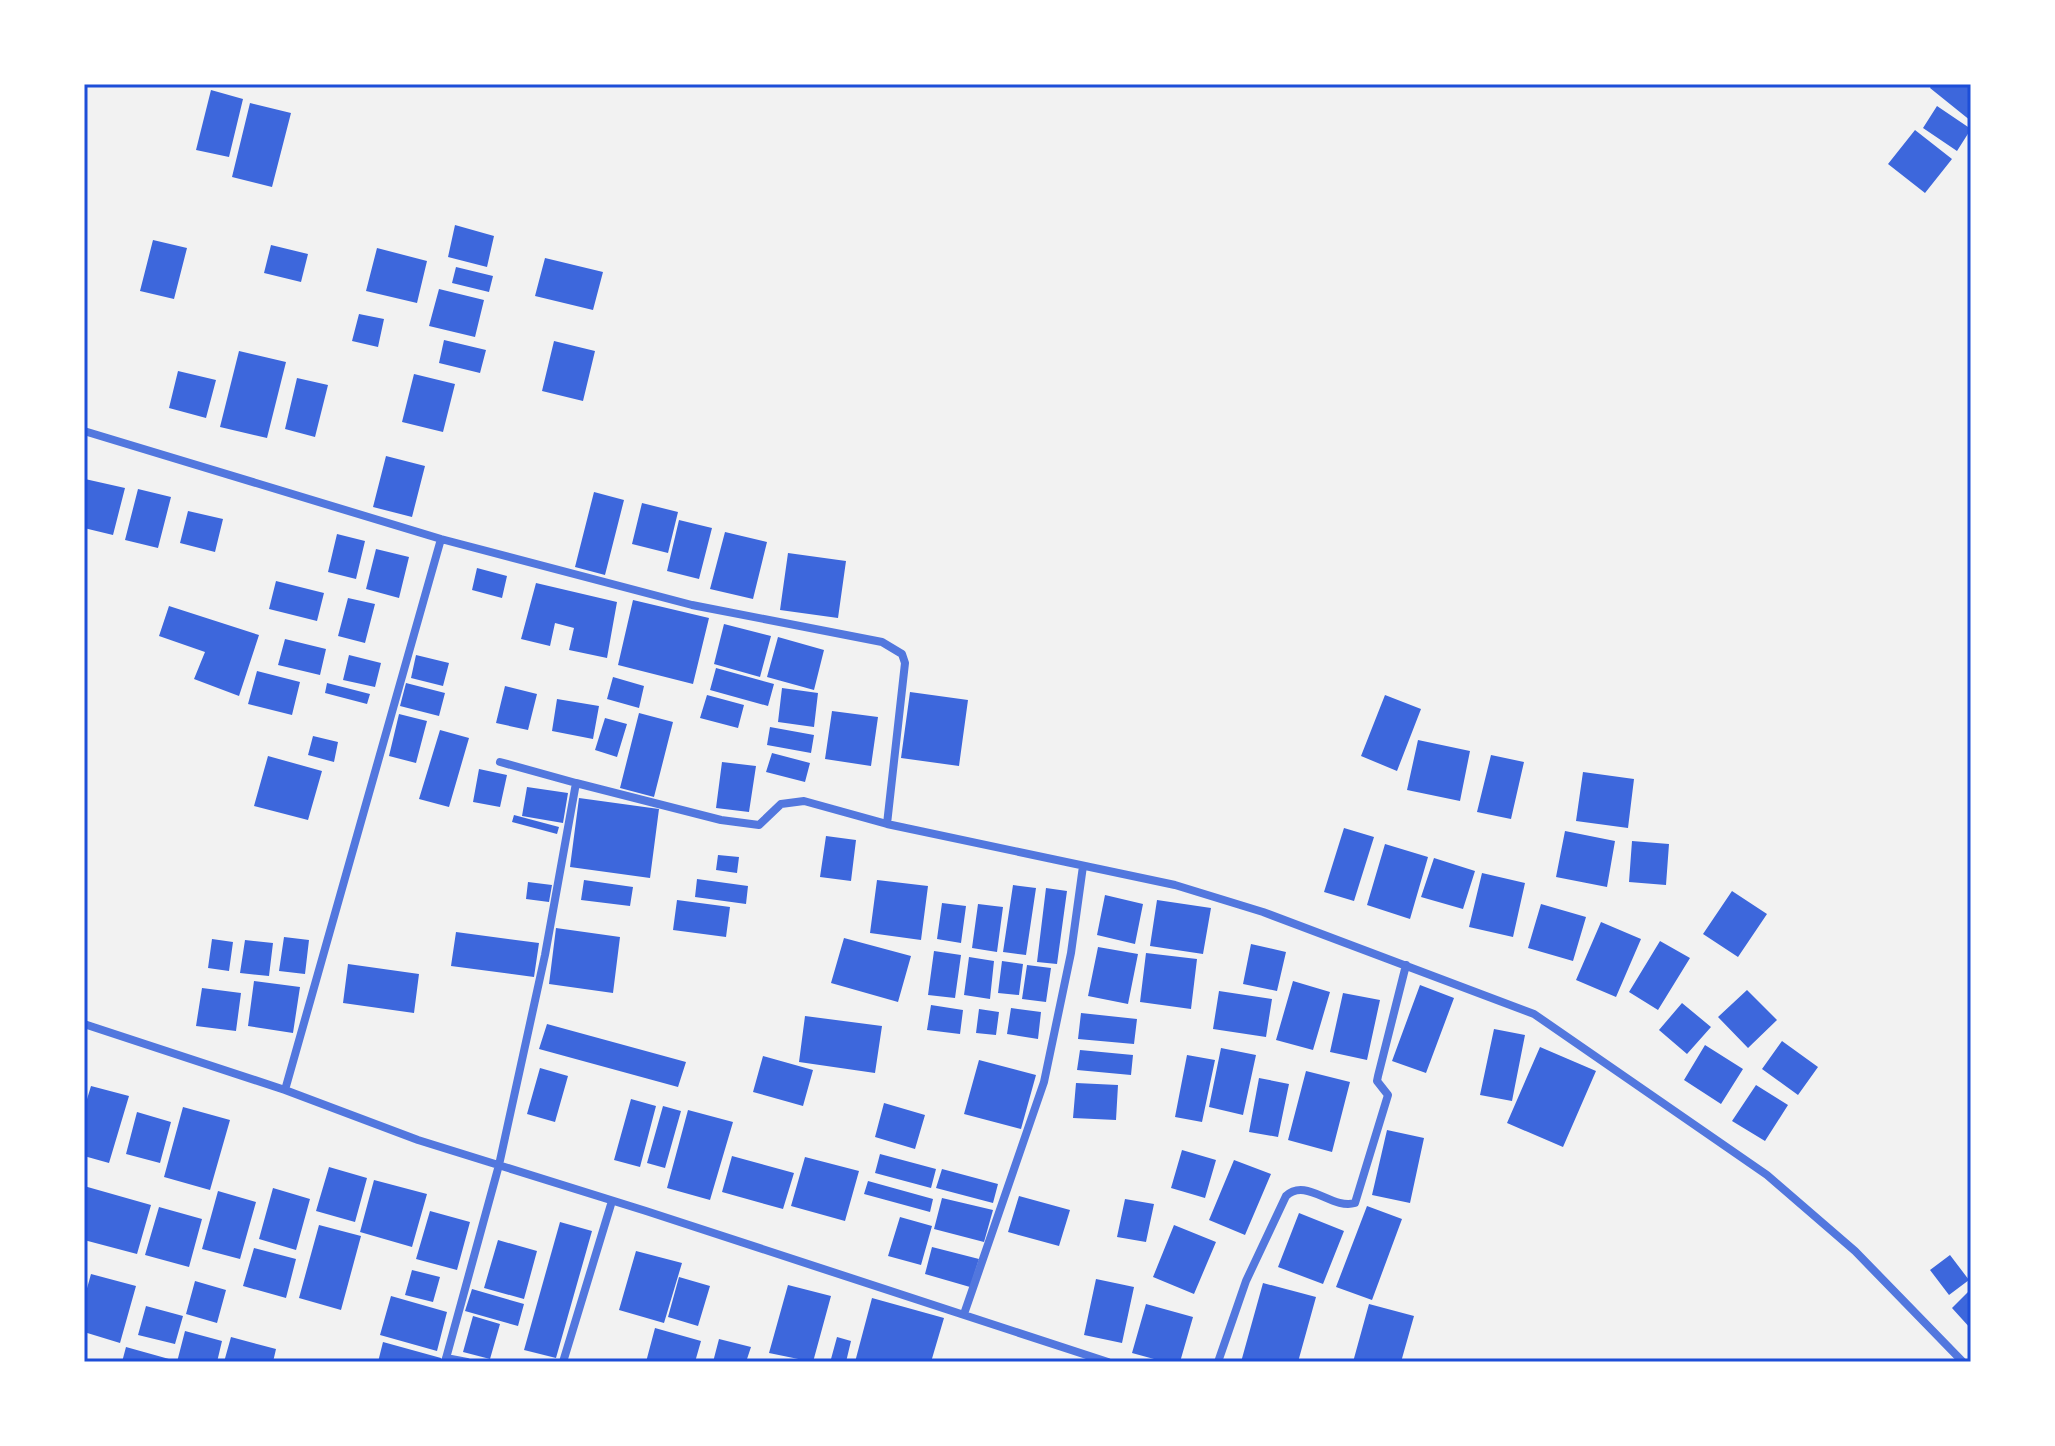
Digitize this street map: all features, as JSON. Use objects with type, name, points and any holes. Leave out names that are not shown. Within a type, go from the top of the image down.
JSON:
[{"type":"street","points":[[84,431],[441,539],[692,605],[882,642],[902,654],[905,663],[887,824]]},
{"type":"street","points":[[285,1090],[441,539]]},
{"type":"street","points":[[500,762],[721,820],[759,825],[773,810],[789,801],[804,801],[887,824],[1175,885],[1263,912],[1534,1014],[1767,1175],[1855,1251],[1963,1362]]},
{"type":"street","points":[[467,1362],[446,1360],[499,1165],[545,955],[576,783]]},
{"type":"street","points":[[964,1314],[1044,1082],[1071,953],[1083,866]]},
{"type":"street","points":[[1218,1362],[1246,1281],[1286,1196],[1296,1190],[1304,1190],[1348,1205],[1355,1203],[1388,1095],[1377,1081],[1406,965]]},
{"type":"street","points":[[84,1024],[285,1090],[418,1140],[1108,1362]]},
{"type":"street","points":[[563,1362],[612,1201]]},
{"type":"building","points":[[1932,84],[1971,84],[1971,121],[1930,88]]},
{"type":"building","points":[[211,90],[243,99],[229,157],[196,150]]},
{"type":"building","points":[[250,103],[291,113],[272,187],[232,177]]},
{"type":"building","points":[[1937,106],[1971,129],[1957,151],[1923,128]]},
{"type":"building","points":[[1915,130],[1952,159],[1925,193],[1888,164]]},
{"type":"building","points":[[455,225],[494,236],[487,267],[448,257]]},
{"type":"building","points":[[153,240],[187,248],[174,299],[140,291]]},
{"type":"building","points":[[271,245],[308,254],[301,282],[264,273]]},
{"type":"building","points":[[377,248],[427,261],[417,303],[366,291]]},
{"type":"building","points":[[545,258],[603,272],[593,310],[535,296]]},
{"type":"building","points":[[456,267],[493,276],[489,292],[452,283]]},
{"type":"building","points":[[439,289],[484,300],[475,337],[429,326]]},
{"type":"building","points":[[359,314],[384,319],[378,347],[352,341]]},
{"type":"building","points":[[444,340],[486,350],[480,373],[439,363]]},
{"type":"building","points":[[554,341],[595,351],[583,401],[542,391]]},
{"type":"building","points":[[239,351],[286,362],[267,438],[220,427]]},
{"type":"building","points":[[178,371],[216,380],[206,418],[169,408]]},
{"type":"building","points":[[414,374],[455,384],[443,432],[402,422]]},
{"type":"building","points":[[297,378],[328,385],[315,437],[285,429]]},
{"type":"building","points":[[386,456],[425,466],[412,517],[373,507]]},
{"type":"building","points":[[85,479],[125,488],[113,535],[84,528]]},
{"type":"building","points":[[138,489],[171,497],[158,548],[125,540]]},
{"type":"building","points":[[594,492],[624,500],[605,575],[575,567]]},
{"type":"building","points":[[642,503],[678,512],[668,553],[632,544]]},
{"type":"building","points":[[188,511],[223,519],[215,552],[180,543]]},
{"type":"building","points":[[679,520],[712,528],[699,579],[667,571]]},
{"type":"building","points":[[725,532],[767,542],[753,599],[710,589]]},
{"type":"building","points":[[337,534],[365,541],[356,579],[328,572]]},
{"type":"building","points":[[376,549],[409,557],[399,598],[366,589]]},
{"type":"building","points":[[788,553],[846,561],[838,618],[780,610]]},
{"type":"building","points":[[477,568],[507,576],[502,598],[472,590]]},
{"type":"building","points":[[276,581],[324,593],[317,621],[269,609]]},
{"type":"building","points":[[536,583],[617,602],[607,658],[569,650],[574,628],[555,623],[550,646],[521,639]]},
{"type":"building","points":[[348,598],[375,604],[365,643],[338,636]]},
{"type":"building","points":[[633,600],[709,618],[693,684],[618,665]]},
{"type":"building","points":[[169,606],[259,635],[239,696],[194,679],[205,652],[159,636]]},
{"type":"building","points":[[724,624],[771,636],[760,677],[714,664]]},
{"type":"building","points":[[778,637],[824,650],[814,690],[767,677]]},
{"type":"building","points":[[285,639],[326,649],[320,675],[278,665]]},
{"type":"building","points":[[349,655],[381,663],[375,687],[343,680]]},
{"type":"building","points":[[416,655],[449,663],[443,686],[411,678]]},
{"type":"building","points":[[716,668],[774,684],[768,706],[710,690]]},
{"type":"building","points":[[257,671],[300,682],[292,715],[248,704]]},
{"type":"building","points":[[613,677],[644,686],[639,708],[607,699]]},
{"type":"building","points":[[327,683],[370,694],[367,704],[325,693]]},
{"type":"building","points":[[406,683],[445,693],[439,716],[400,706]]},
{"type":"building","points":[[505,686],[537,694],[528,730],[496,723]]},
{"type":"building","points":[[782,688],[818,693],[814,727],[778,722]]},
{"type":"building","points":[[910,692],[968,700],[959,766],[901,758]]},
{"type":"building","points":[[707,695],[744,705],[738,728],[700,718]]},
{"type":"building","points":[[1385,695],[1421,709],[1397,771],[1361,756]]},
{"type":"building","points":[[557,699],[599,706],[593,739],[552,731]]},
{"type":"building","points":[[832,711],[878,717],[871,766],[825,759]]},
{"type":"building","points":[[639,713],[673,722],[654,797],[620,788]]},
{"type":"building","points":[[399,714],[427,721],[416,763],[389,756]]},
{"type":"building","points":[[605,718],[627,724],[617,757],[595,750]]},
{"type":"building","points":[[770,727],[814,735],[811,753],[767,745]]},
{"type":"building","points":[[440,730],[469,738],[449,807],[419,799]]},
{"type":"building","points":[[313,736],[338,742],[334,762],[308,755]]},
{"type":"building","points":[[1418,740],[1470,751],[1460,801],[1407,790]]},
{"type":"building","points":[[772,753],[810,763],[805,782],[766,772]]},
{"type":"building","points":[[1491,755],[1524,762],[1511,819],[1477,812]]},
{"type":"building","points":[[268,756],[322,771],[308,820],[254,806]]},
{"type":"building","points":[[722,762],[756,766],[749,812],[716,808]]},
{"type":"building","points":[[479,769],[507,775],[500,807],[473,802]]},
{"type":"building","points":[[1583,772],[1634,779],[1628,828],[1576,821]]},
{"type":"building","points":[[527,787],[568,793],[563,823],[522,816]]},
{"type":"building","points":[[579,798],[659,809],[650,878],[570,867]]},
{"type":"building","points":[[514,815],[559,827],[557,834],[512,822]]},
{"type":"building","points":[[1344,828],[1374,837],[1354,901],[1324,892]]},
{"type":"building","points":[[1565,831],[1615,841],[1607,887],[1556,877]]},
{"type":"building","points":[[826,836],[856,840],[851,881],[820,877]]},
{"type":"building","points":[[1632,841],[1669,844],[1666,885],[1629,882]]},
{"type":"building","points":[[1385,844],[1428,857],[1410,919],[1367,905]]},
{"type":"building","points":[[718,855],[739,857],[737,873],[716,870]]},
{"type":"building","points":[[1434,858],[1475,871],[1463,909],[1421,897]]},
{"type":"building","points":[[1482,873],[1525,883],[1513,937],[1469,927]]},
{"type":"building","points":[[697,879],[748,886],[746,904],[695,897]]},
{"type":"building","points":[[584,880],[633,887],[630,906],[581,900]]},
{"type":"building","points":[[877,880],[928,886],[921,940],[870,933]]},
{"type":"building","points":[[528,882],[552,885],[549,902],[526,899]]},
{"type":"building","points":[[1013,885],[1036,888],[1026,955],[1003,952]]},
{"type":"building","points":[[1046,888],[1067,891],[1057,964],[1037,962]]},
{"type":"building","points":[[1732,891],[1767,914],[1738,957],[1703,934]]},
{"type":"building","points":[[1105,895],[1143,904],[1135,944],[1097,935]]},
{"type":"building","points":[[677,900],[730,907],[726,937],[673,930]]},
{"type":"building","points":[[1157,900],[1211,908],[1203,954],[1150,946]]},
{"type":"building","points":[[942,903],[966,906],[961,943],[937,939]]},
{"type":"building","points":[[978,904],[1003,907],[997,952],[972,948]]},
{"type":"building","points":[[1541,904],[1586,917],[1573,961],[1528,948]]},
{"type":"building","points":[[1601,922],[1641,939],[1616,997],[1576,980]]},
{"type":"building","points":[[556,928],[620,937],[613,993],[549,984]]},
{"type":"building","points":[[456,932],[539,943],[534,977],[451,966]]},
{"type":"building","points":[[284,937],[309,940],[305,974],[279,971]]},
{"type":"building","points":[[844,938],[911,956],[898,1002],[831,983]]},
{"type":"building","points":[[212,939],[233,942],[229,971],[208,968]]},
{"type":"building","points":[[245,940],[273,943],[269,976],[240,973]]},
{"type":"building","points":[[1660,941],[1690,958],[1658,1010],[1629,992]]},
{"type":"building","points":[[1251,944],[1286,952],[1277,991],[1243,984]]},
{"type":"building","points":[[1098,947],[1138,954],[1128,1004],[1088,996]]},
{"type":"building","points":[[934,951],[961,955],[955,998],[928,995]]},
{"type":"building","points":[[1146,953],[1197,959],[1191,1009],[1140,1002]]},
{"type":"building","points":[[969,957],[994,961],[990,999],[964,995]]},
{"type":"building","points":[[1002,961],[1023,964],[1019,995],[998,993]]},
{"type":"building","points":[[348,964],[419,974],[414,1013],[343,1003]]},
{"type":"building","points":[[1027,965],[1051,968],[1046,1002],[1022,999]]},
{"type":"building","points":[[254,981],[300,987],[293,1033],[248,1026]]},
{"type":"building","points":[[1293,981],[1330,992],[1313,1050],[1276,1040]]},
{"type":"building","points":[[1420,985],[1454,998],[1426,1073],[1392,1061]]},
{"type":"building","points":[[202,988],[241,993],[236,1031],[196,1026]]},
{"type":"building","points":[[1747,990],[1777,1020],[1748,1048],[1718,1017]]},
{"type":"building","points":[[1219,991],[1272,999],[1266,1037],[1213,1029]]},
{"type":"building","points":[[1343,993],[1380,1000],[1367,1060],[1330,1052]]},
{"type":"building","points":[[1682,1003],[1711,1027],[1687,1054],[1659,1030]]},
{"type":"building","points":[[931,1005],[963,1010],[960,1034],[927,1030]]},
{"type":"building","points":[[1011,1008],[1041,1012],[1038,1039],[1007,1034]]},
{"type":"building","points":[[979,1009],[999,1012],[996,1035],[976,1033]]},
{"type":"building","points":[[1081,1013],[1137,1019],[1134,1044],[1078,1039]]},
{"type":"building","points":[[805,1016],[882,1026],[875,1073],[799,1062]]},
{"type":"building","points":[[547,1024],[686,1062],[678,1087],[539,1049]]},
{"type":"building","points":[[1494,1029],[1525,1035],[1512,1101],[1480,1095]]},
{"type":"building","points":[[1782,1041],[1818,1067],[1798,1095],[1762,1069]]},
{"type":"building","points":[[1705,1045],[1743,1069],[1721,1104],[1684,1080]]},
{"type":"building","points":[[1540,1047],[1596,1071],[1563,1147],[1507,1123]]},
{"type":"building","points":[[1221,1048],[1256,1055],[1243,1115],[1209,1107]]},
{"type":"building","points":[[1080,1050],[1133,1055],[1131,1075],[1077,1070]]},
{"type":"building","points":[[1187,1055],[1215,1060],[1202,1122],[1175,1117]]},
{"type":"building","points":[[763,1056],[813,1070],[803,1106],[753,1092]]},
{"type":"building","points":[[979,1060],[1036,1075],[1021,1129],[964,1114]]},
{"type":"building","points":[[540,1068],[568,1076],[555,1122],[527,1114]]},
{"type":"building","points":[[1306,1071],[1350,1082],[1332,1152],[1288,1140]]},
{"type":"building","points":[[1259,1078],[1289,1084],[1278,1137],[1249,1132]]},
{"type":"building","points":[[1076,1083],[1118,1085],[1116,1120],[1073,1118]]},
{"type":"building","points":[[1756,1085],[1788,1105],[1765,1141],[1732,1121]]},
{"type":"building","points":[[91,1086],[129,1096],[109,1163],[84,1156],[84,1109]]},
{"type":"building","points":[[631,1099],[656,1106],[640,1167],[614,1160]]},
{"type":"building","points":[[884,1103],[925,1115],[915,1149],[875,1137]]},
{"type":"building","points":[[663,1106],[681,1111],[665,1168],[647,1163]]},
{"type":"building","points":[[183,1107],[230,1120],[210,1190],[164,1177]]},
{"type":"building","points":[[688,1110],[733,1122],[710,1200],[667,1188]]},
{"type":"building","points":[[137,1112],[171,1122],[160,1163],[126,1154]]},
{"type":"building","points":[[1387,1130],[1424,1138],[1410,1203],[1372,1195]]},
{"type":"building","points":[[1182,1150],[1216,1160],[1205,1198],[1171,1188]]},
{"type":"building","points":[[880,1154],[936,1169],[931,1188],[875,1173]]},
{"type":"building","points":[[732,1156],[794,1173],[783,1209],[722,1192]]},
{"type":"building","points":[[805,1157],[859,1171],[845,1221],[791,1206]]},
{"type":"building","points":[[1234,1160],[1271,1174],[1245,1235],[1209,1220]]},
{"type":"building","points":[[329,1167],[367,1178],[355,1222],[316,1211]]},
{"type":"building","points":[[942,1169],[998,1184],[993,1203],[936,1188]]},
{"type":"building","points":[[374,1180],[427,1194],[412,1247],[360,1232]]},
{"type":"building","points":[[868,1181],[933,1199],[930,1212],[864,1194]]},
{"type":"building","points":[[84,1186],[151,1205],[137,1254],[84,1240]]},
{"type":"building","points":[[273,1188],[310,1199],[296,1250],[259,1239]]},
{"type":"building","points":[[218,1191],[256,1202],[240,1259],[202,1249]]},
{"type":"building","points":[[1019,1196],[1070,1210],[1059,1246],[1008,1232]]},
{"type":"building","points":[[942,1198],[993,1210],[984,1242],[934,1229]]},
{"type":"building","points":[[1125,1199],[1154,1204],[1146,1242],[1117,1237]]},
{"type":"building","points":[[1367,1206],[1402,1219],[1372,1300],[1336,1287]]},
{"type":"building","points":[[159,1207],[202,1219],[189,1267],[145,1255]]},
{"type":"building","points":[[430,1211],[470,1222],[457,1270],[416,1259]]},
{"type":"building","points":[[1299,1213],[1344,1231],[1323,1284],[1278,1267]]},
{"type":"building","points":[[900,1217],[932,1226],[921,1265],[888,1256]]},
{"type":"building","points":[[560,1222],[592,1231],[556,1358],[524,1350]]},
{"type":"building","points":[[319,1225],[361,1236],[341,1310],[299,1298]]},
{"type":"building","points":[[1174,1225],[1216,1242],[1194,1294],[1153,1277]]},
{"type":"building","points":[[498,1240],[537,1251],[524,1299],[484,1288]]},
{"type":"building","points":[[932,1247],[979,1259],[970,1287],[925,1274]]},
{"type":"building","points":[[254,1248],[296,1259],[286,1298],[243,1286]]},
{"type":"building","points":[[636,1251],[682,1263],[664,1323],[619,1310]]},
{"type":"building","points":[[1950,1255],[1969,1280],[1949,1295],[1930,1270]]},
{"type":"building","points":[[412,1270],[440,1277],[433,1302],[405,1295]]},
{"type":"building","points":[[91,1274],[136,1286],[120,1343],[84,1332],[84,1299]]},
{"type":"building","points":[[679,1277],[710,1286],[698,1326],[668,1317]]},
{"type":"building","points":[[1096,1279],[1134,1287],[1122,1343],[1084,1335]]},
{"type":"building","points":[[195,1281],[226,1290],[217,1323],[186,1314]]},
{"type":"building","points":[[1263,1283],[1316,1297],[1298,1362],[1241,1362]]},
{"type":"building","points":[[788,1285],[831,1296],[813,1362],[769,1353]]},
{"type":"building","points":[[472,1289],[524,1304],[518,1326],[465,1311]]},
{"type":"building","points":[[1971,1289],[1971,1329],[1952,1308]]},
{"type":"building","points":[[391,1296],[447,1312],[437,1351],[380,1335]]},
{"type":"building","points":[[872,1298],[944,1318],[931,1362],[855,1362]]},
{"type":"building","points":[[1146,1304],[1193,1317],[1180,1362],[1165,1362],[1132,1353]]},
{"type":"building","points":[[1369,1304],[1414,1316],[1401,1362],[1353,1362]]},
{"type":"building","points":[[146,1306],[183,1316],[175,1344],[138,1335]]},
{"type":"building","points":[[473,1316],[500,1324],[490,1359],[463,1352]]},
{"type":"building","points":[[655,1328],[701,1341],[695,1362],[646,1362]]},
{"type":"building","points":[[185,1331],[222,1341],[217,1362],[177,1362]]},
{"type":"building","points":[[231,1337],[276,1349],[273,1362],[224,1362]]},
{"type":"building","points":[[837,1337],[851,1341],[846,1362],[831,1359]]},
{"type":"building","points":[[719,1339],[751,1347],[746,1362],[713,1362]]},
{"type":"building","points":[[383,1342],[441,1358],[440,1362],[378,1362]]},
{"type":"building","points":[[126,1347],[169,1359],[168,1362],[122,1362]]}]
